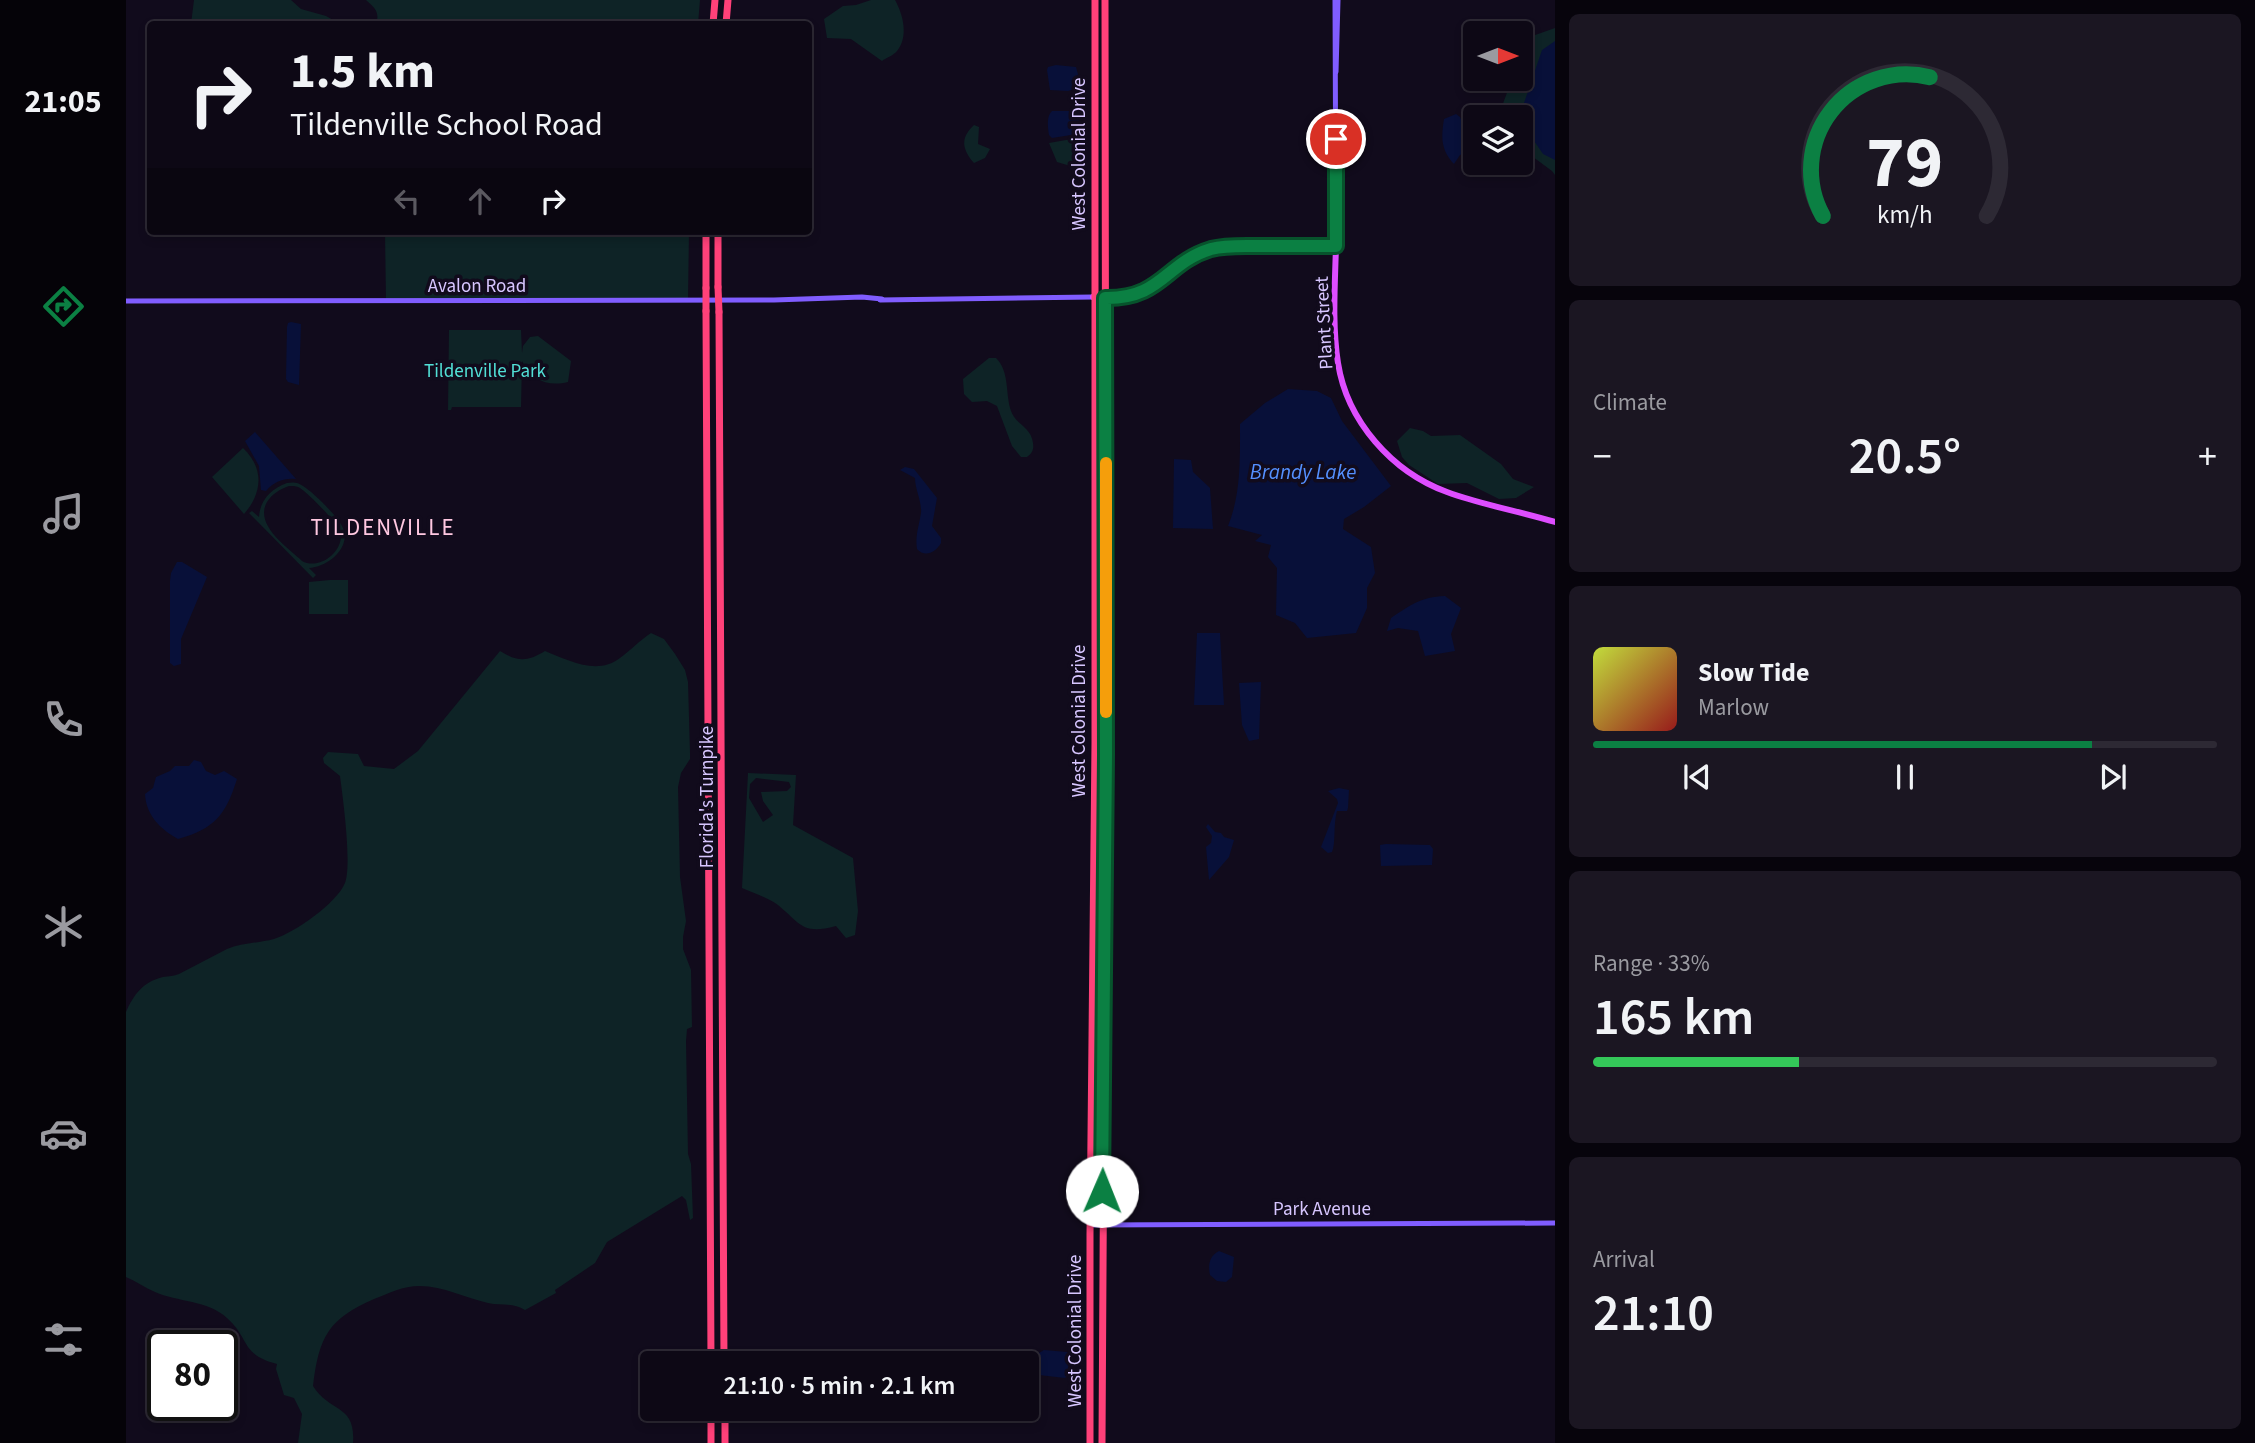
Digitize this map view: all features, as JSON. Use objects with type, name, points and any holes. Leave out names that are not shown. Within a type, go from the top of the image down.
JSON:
[{"type":"highway","points":[[713,21],[715,0]]},
{"type":"highway","points":[[726,21],[728,0]]},
{"type":"highway","name":"West Colonial Drive","points":[[1090,1443],[1095,743],[1095,0]]},
{"type":"highway","name":"West Colonial Drive","points":[[1102,1443],[1101,1225],[1106,754],[1105,0]]},
{"type":"highway","name":"Florida's Turnpike","points":[[706,235],[711,1351]]},
{"type":"highway","name":"Florida's Turnpike","points":[[718,235],[724,1351]]},
{"type":"highway","points":[[1094,484],[1098,514],[1106,524]]},
{"type":"highway","points":[[1094,521],[1101,527],[1106,542]]},
{"type":"highway","points":[[1095,743],[1101,753],[1106,754]]},
{"type":"highway","points":[[1094,779],[1101,786],[1105,820]]},
{"type":"highway","points":[[1092,948],[1098,974],[1104,982]]},
{"type":"highway","points":[[1092,979],[1100,988],[1104,1010]]},
{"type":"highway","points":[[1091,1113],[1096,1132],[1102,1140]]},
{"type":"highway","points":[[1090,1308],[1095,1341],[1101,1348]]},
{"type":"highway","points":[[1090,1343],[1097,1352],[1101,1387]]},
{"type":"highway","points":[[711,1421],[711,1443]]},
{"type":"highway","points":[[725,1421],[725,1443]]},
{"type":"main road","points":[[1336,0],[1336,246]]},
{"type":"main road","name":"Avalon Road","points":[[126,301],[1105,298],[1143,292],[1157,285],[1191,258],[1213,248],[1336,246]]},
{"type":"main road","name":"Plant Street","points":[[1336,246],[1338,365],[1346,394],[1368,434],[1388,456],[1410,474],[1444,491],[1555,522]]},
{"type":"main road","name":"Park Avenue","points":[[1090,1225],[1555,1223]]},
{"type":"green space","points":[[194,0],[291,0],[301,9],[335,21],[191,21]]},
{"type":"green space","points":[[366,0],[700,0],[698,21],[376,21],[376,10]]},
{"type":"green space","points":[[871,0],[895,0],[902,19],[904,32],[901,45],[896,52],[882,61],[851,39],[827,38],[824,19],[843,6]]},
{"type":"green space","points":[[1555,28],[1555,175],[1533,157],[1533,105],[1502,105],[1508,91],[1533,91],[1533,36]]},
{"type":"green space","points":[[974,125],[979,127],[978,144],[990,149],[985,158],[974,163],[964,144],[966,134]]},
{"type":"green space","points":[[1083,137],[1085,159],[1077,168],[1057,162],[1049,143]]},
{"type":"green space","points":[[385,235],[689,235],[688,300],[386,301]]},
{"type":"green space","name":"Tildenville Park","points":[[449,330],[521,330],[522,353],[523,346],[530,337],[538,336],[571,361],[568,382],[547,383],[530,373],[522,361],[521,407],[452,407],[448,410]]},
{"type":"green space","points":[[989,358],[996,358],[1000,364],[1005,376],[1011,411],[1032,438],[1033,449],[1027,457],[1021,457],[1012,446],[997,406],[987,401],[972,402],[964,394],[963,379]]},
{"type":"green space","points":[[1410,428],[1431,436],[1460,435],[1501,464],[1513,479],[1534,487],[1516,498],[1499,499],[1467,483],[1438,484],[1409,465],[1402,457],[1397,441]]},
{"type":"green space","points":[[243,448],[258,472],[258,489],[244,514],[212,477]]},
{"type":"green space","points":[[297,483],[313,493],[335,516],[345,534],[341,548],[331,560],[309,568],[316,575],[313,578],[249,513],[252,511],[259,517],[264,500],[281,485]],"holes":[[[291,486],[300,488],[310,496],[330,517],[341,534],[338,548],[322,562],[302,561],[268,527],[264,511],[267,502],[279,490]]]},
{"type":"green space","points":[[348,580],[348,614],[309,614],[309,582]]},
{"type":"green space","points":[[651,633],[664,639],[685,670],[688,682],[690,759],[681,773],[678,787],[680,877],[686,921],[683,949],[691,970],[692,1027],[687,1029],[686,1041],[688,1154],[691,1164],[693,1218],[690,1220],[686,1200],[682,1196],[607,1242],[595,1263],[555,1290],[556,1293],[525,1310],[420,1286],[396,1290],[358,1306],[336,1322],[328,1332],[315,1369],[313,1386],[320,1395],[346,1415],[353,1430],[353,1443],[298,1443],[302,1414],[294,1398],[284,1395],[277,1364],[251,1351],[235,1326],[219,1312],[202,1304],[164,1295],[126,1277],[126,1012],[136,994],[150,982],[179,974],[232,947],[282,936],[314,916],[340,891],[347,874],[346,831],[340,776],[324,763],[323,758],[328,752],[358,754],[364,766],[394,769],[418,751],[500,651],[522,659],[545,651],[592,666],[602,666],[620,658]]},
{"type":"green space","points":[[748,773],[796,775],[793,825],[853,858],[858,911],[855,935],[846,938],[836,926],[816,929],[803,926],[774,902],[742,888]],"holes":[[[756,778],[789,782],[791,787],[787,791],[761,792],[763,801],[773,815],[763,822],[749,798],[750,784]]]},
{"type":"water","points":[[1555,41],[1555,160],[1543,154],[1533,139],[1533,105],[1524,105],[1528,91],[1533,91],[1533,76],[1542,50]]},
{"type":"water","points":[[1048,67],[1076,67],[1078,88],[1068,91],[1050,90],[1047,70]]},
{"type":"water","points":[[1052,111],[1078,111],[1080,129],[1071,135],[1052,138],[1049,135],[1048,122]]},
{"type":"water","points":[[1456,114],[1463,126],[1463,154],[1454,164],[1444,149],[1444,119]]},
{"type":"water","points":[[291,322],[301,324],[299,385],[286,379],[287,327]]},
{"type":"water","name":"Brandy Lake","points":[[1288,389],[1317,391],[1331,398],[1342,421],[1391,486],[1344,519],[1343,529],[1371,547],[1375,573],[1367,588],[1367,608],[1356,633],[1307,638],[1295,623],[1276,615],[1277,568],[1268,557],[1271,545],[1255,541],[1262,535],[1228,526],[1238,489],[1240,424],[1265,403]]},
{"type":"water","points":[[255,432],[296,479],[283,480],[266,491],[261,490],[259,466],[245,441]]},
{"type":"water","points":[[1174,459],[1191,460],[1193,472],[1210,488],[1213,529],[1173,528]]},
{"type":"water","points":[[905,467],[914,469],[937,498],[932,526],[941,538],[941,543],[930,553],[917,549],[920,504],[915,478],[900,470]]},
{"type":"water","points":[[177,562],[182,562],[207,577],[181,639],[181,664],[174,666],[170,663],[170,581]]},
{"type":"water","points":[[1445,596],[1461,608],[1451,634],[1455,651],[1425,656],[1418,631],[1398,628],[1387,631],[1391,618],[1410,606],[1429,598]]},
{"type":"water","points":[[1197,633],[1220,633],[1224,705],[1194,705]]},
{"type":"water","points":[[1261,682],[1259,739],[1249,741],[1242,725],[1239,683]]},
{"type":"water","points":[[194,760],[201,762],[206,771],[215,775],[224,771],[237,779],[228,802],[217,818],[201,830],[178,839],[155,821],[145,794],[153,788],[156,777],[175,766],[189,766]]},
{"type":"water","points":[[1339,788],[1349,790],[1348,808],[1347,811],[1337,811],[1333,848],[1332,852],[1328,853],[1321,847],[1338,803],[1328,791]]},
{"type":"water","points":[[1208,824],[1215,832],[1234,840],[1229,857],[1209,880],[1206,847],[1211,843],[1212,836],[1206,827]]},
{"type":"water","points":[[1380,845],[1430,845],[1433,849],[1432,865],[1381,866]]},
{"type":"water","points":[[1219,1251],[1234,1257],[1232,1277],[1226,1282],[1217,1281],[1210,1275],[1210,1261]]},
{"type":"water","points":[[1044,1350],[1067,1352],[1068,1375],[1065,1378],[1039,1375],[1039,1353]]},
{"type":"slow traffic","points":[[1106,463],[1106,712]]},
{"type":"district","name":"TILDENVILLE","points":[[383,527]]},
{"type":"route","points":[[1102,1191],[1106,754],[1105,298],[1143,292],[1157,285],[1191,258],[1213,248],[1336,246],[1336,139]]}]
